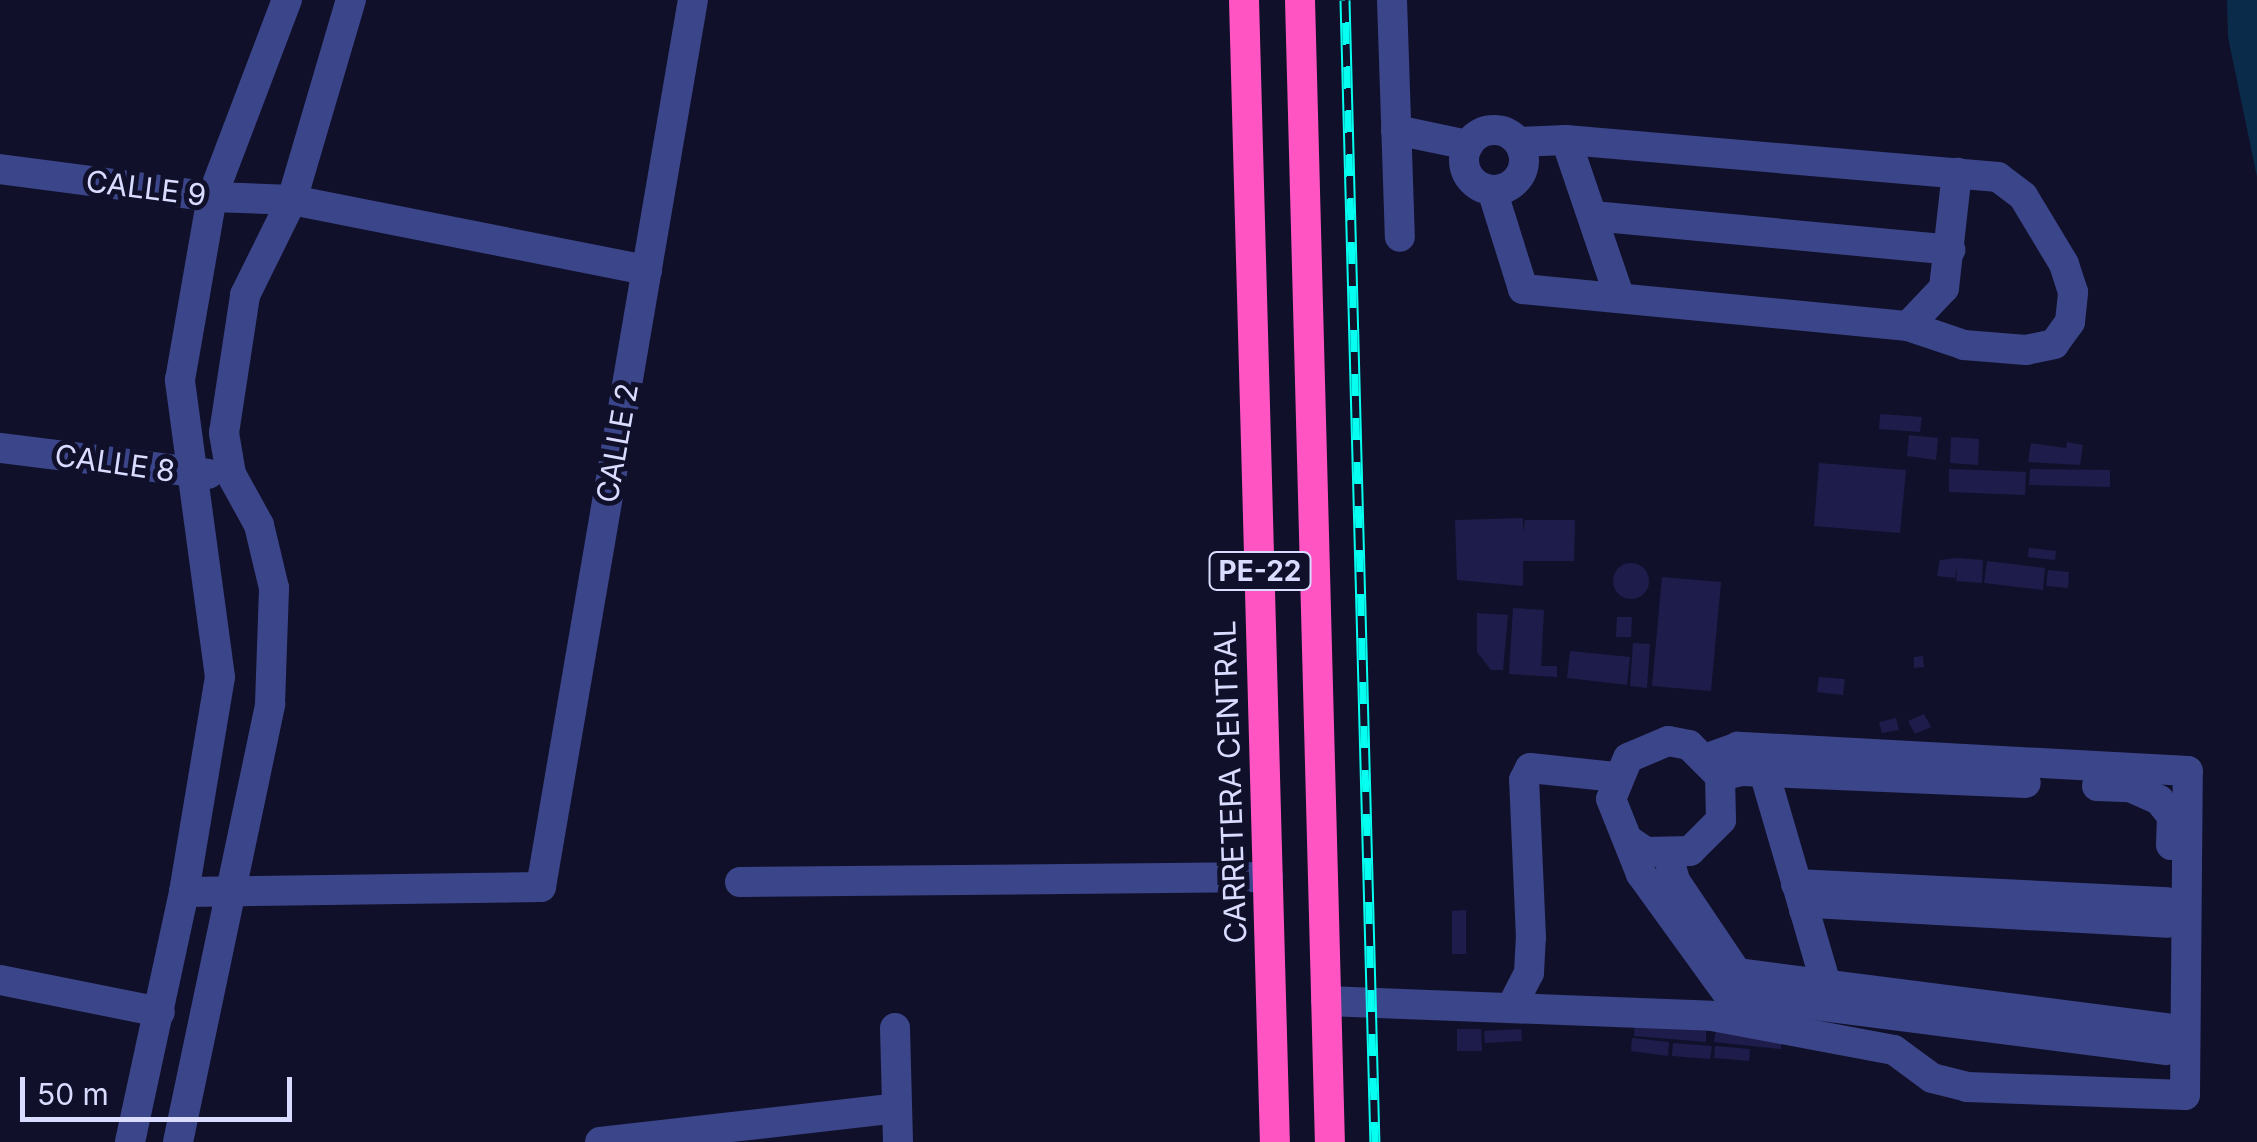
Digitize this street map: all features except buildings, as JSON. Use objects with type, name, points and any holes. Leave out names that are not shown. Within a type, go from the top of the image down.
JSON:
[{"type":"highway","name":"CARRETERA CENTRAL","points":[[1244,0],[1275,1142]]},
{"type":"highway","name":"PE-22","points":[[1300,0],[1330,1142]]},
{"type":"street","points":[[130,1142],[184,892],[220,678],[208,550],[191,474],[180,380],[212,197],[287,0]]},
{"type":"street","points":[[178,1142],[236,891],[270,704],[274,588],[259,525],[230,474],[224,433],[245,296],[292,200],[351,0]]},
{"type":"street","name":"CALLE 2","points":[[236,891],[542,887],[693,0]]},
{"type":"street","points":[[1392,0],[1400,237]]},
{"type":"street","points":[[1396,130],[1468,144],[1487,131],[1519,142],[1566,140],[1998,176],[2023,196],[2064,264],[2074,292],[2070,322],[2054,344],[2026,350],[1964,345],[1908,326],[1522,289],[1492,190]]},
{"type":"street","points":[[1566,140],[1620,296]]},
{"type":"street","points":[[1468,144],[1465,168],[1480,187],[1492,190],[1520,174],[1519,142]]},
{"type":"street","name":"CALLE 9","points":[[0,168],[212,197],[292,200],[647,270]]},
{"type":"street","points":[[1908,326],[1944,288],[1957,173]]},
{"type":"street","points":[[1593,216],[1950,250]]},
{"type":"street","name":"CALLE 8","points":[[0,448],[191,474],[230,474]]},
{"type":"street","points":[[2166,1039],[1728,994],[1641,874],[1611,799],[1616,778],[1628,758],[1668,741],[1733,769],[2130,787],[2159,800],[2172,816],[2166,1039],[2175,1095]]},
{"type":"street","points":[[1628,840],[1668,856],[1708,838],[1723,809],[1738,747],[2188,771],[2175,1095]]},
{"type":"street","points":[[1511,1008],[1529,973],[1531,938],[1524,780],[1530,768],[1616,778]]},
{"type":"street","points":[[1733,769],[1800,897],[1818,987]]},
{"type":"street","points":[[1733,769],[1818,987]]},
{"type":"street","points":[[1668,856],[1675,881],[1737,973],[2166,1039]]},
{"type":"street","points":[[740,882],[1268,877]]},
{"type":"street","points":[[184,892],[236,891]]},
{"type":"street","points":[[1800,897],[2168,913]]},
{"type":"street","points":[[0,980],[160,1012]]},
{"type":"street","points":[[1326,1001],[1712,1016],[1894,1050],[1932,1078],[1967,1087],[2175,1095]]},
{"type":"street","points":[[895,1028],[898,1142]]},
{"type":"street","points":[[600,1142],[898,1108]]},
{"type":"water","points":[[2227,0],[2257,0],[2257,177],[2228,37]]},
{"type":"railway","points":[[1345,0],[1375,1142]]}]
